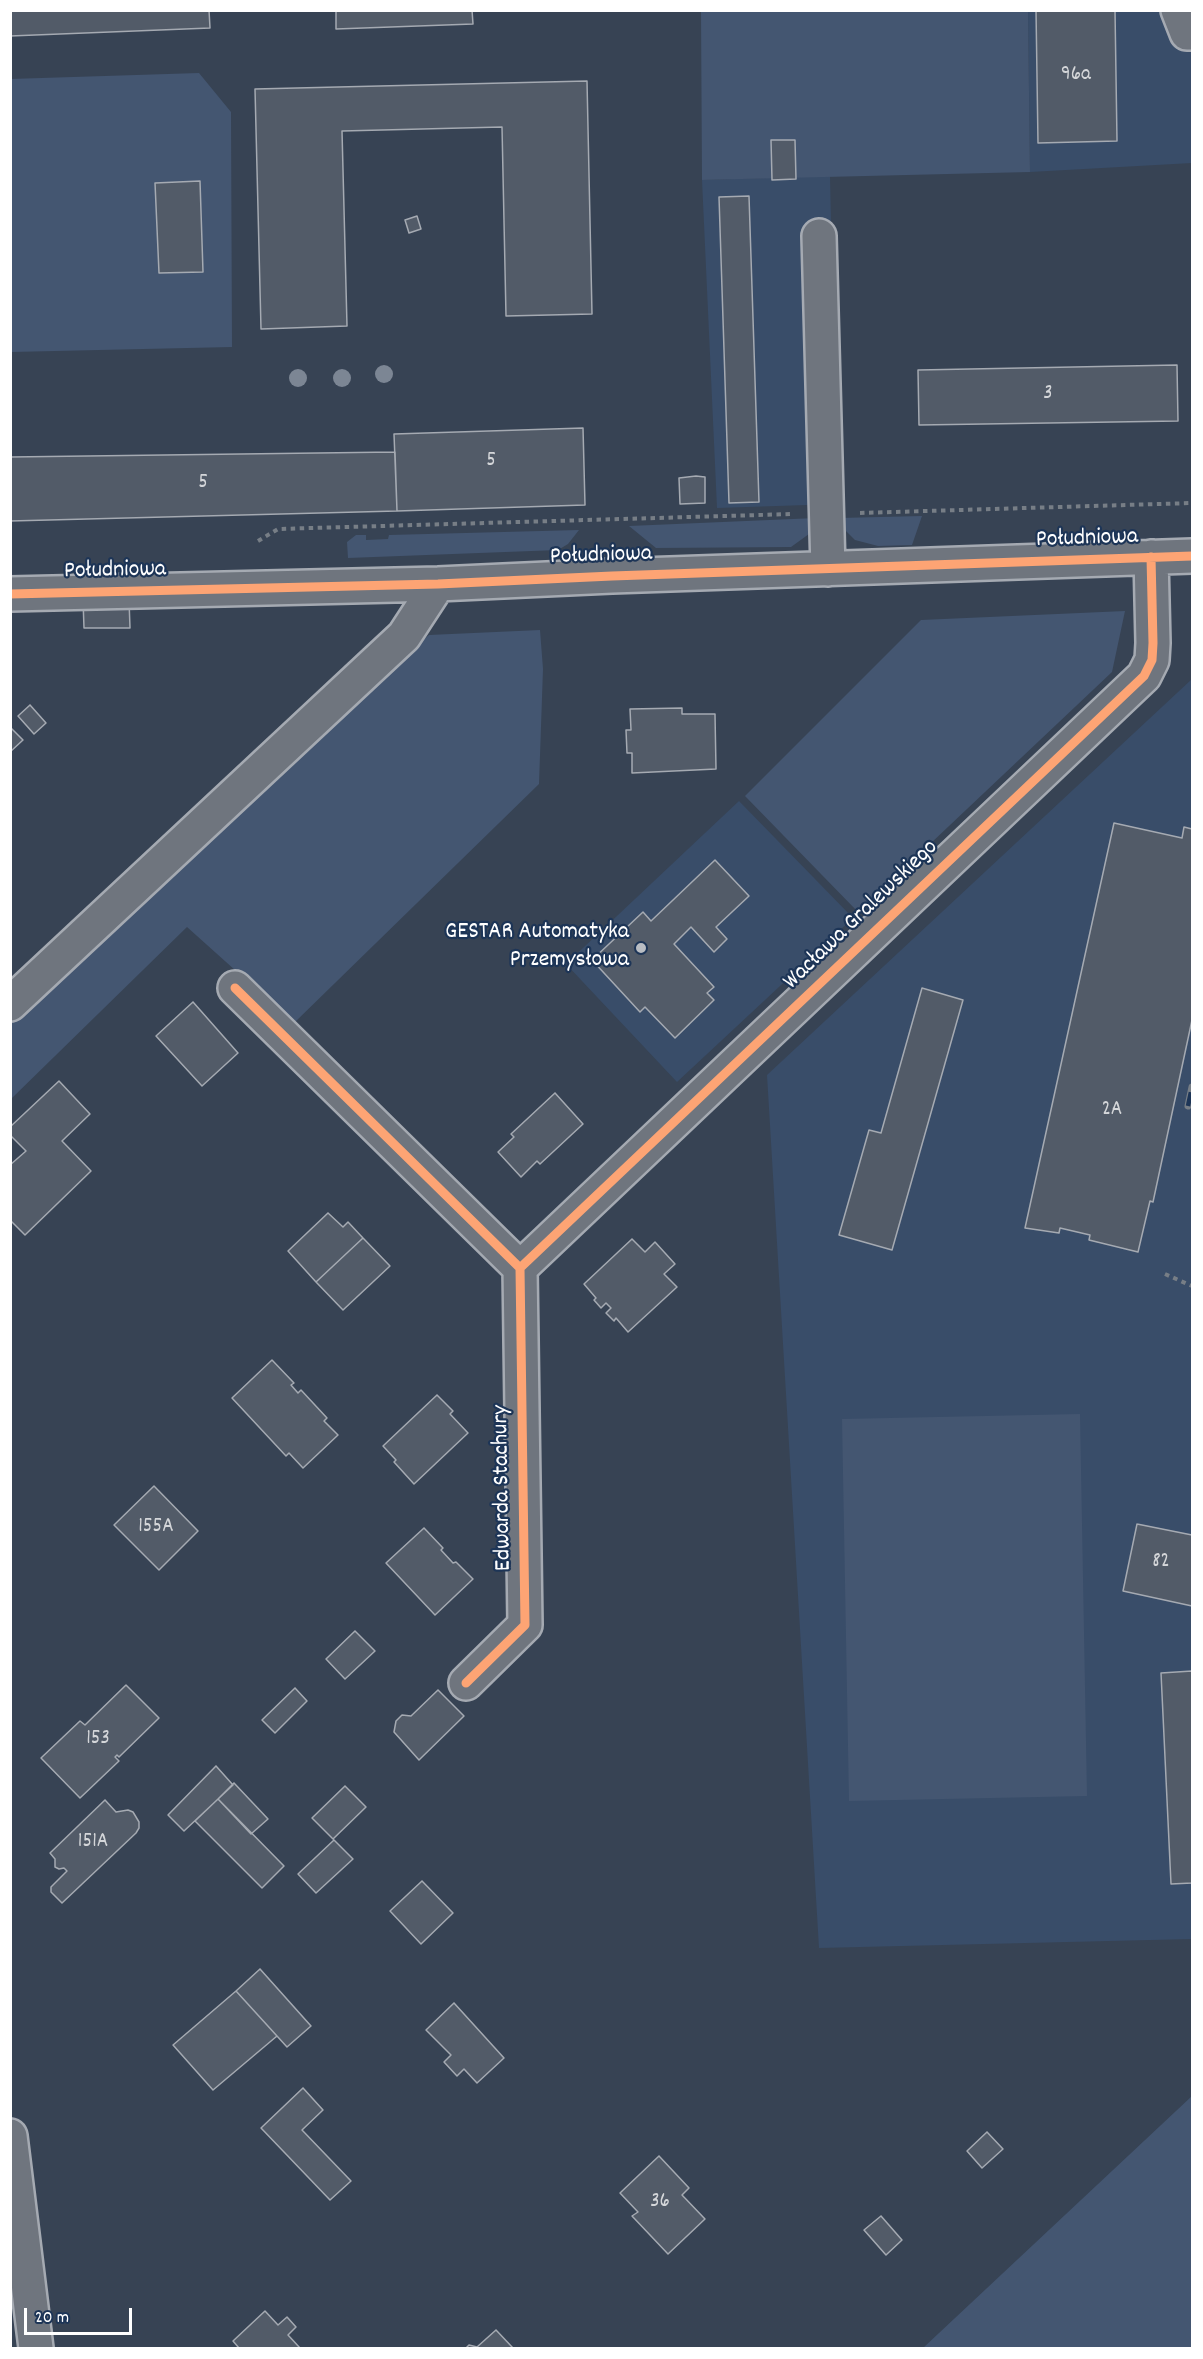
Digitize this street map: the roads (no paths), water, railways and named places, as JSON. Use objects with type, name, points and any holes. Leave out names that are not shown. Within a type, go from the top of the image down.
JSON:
[{"type":"street","points":[[1178,10],[1187,33],[1192,33]]},
{"type":"street","points":[[819,236],[828,569]]},
{"type":"street","name":"Południowa","points":[[10,594],[438,584],[1192,556]]},
{"type":"street","name":"Wacława Gralewskiego","points":[[520,1268],[1144,675],[1152,660],[1151,557]]},
{"type":"street","points":[[10,1004],[404,636],[438,584]]},
{"type":"street","points":[[235,988],[520,1268]]},
{"type":"street","name":"Edwarda Stachury","points":[[466,1683],[525,1625],[520,1268]]},
{"type":"street","points":[[10,2136],[36,2349]]},
{"type":"railway","points":[[1188,1106],[1192,1087]]},
{"type":"place","name":"GESTAR Automatyka Przemysłowa","points":[[641,948]]}]
